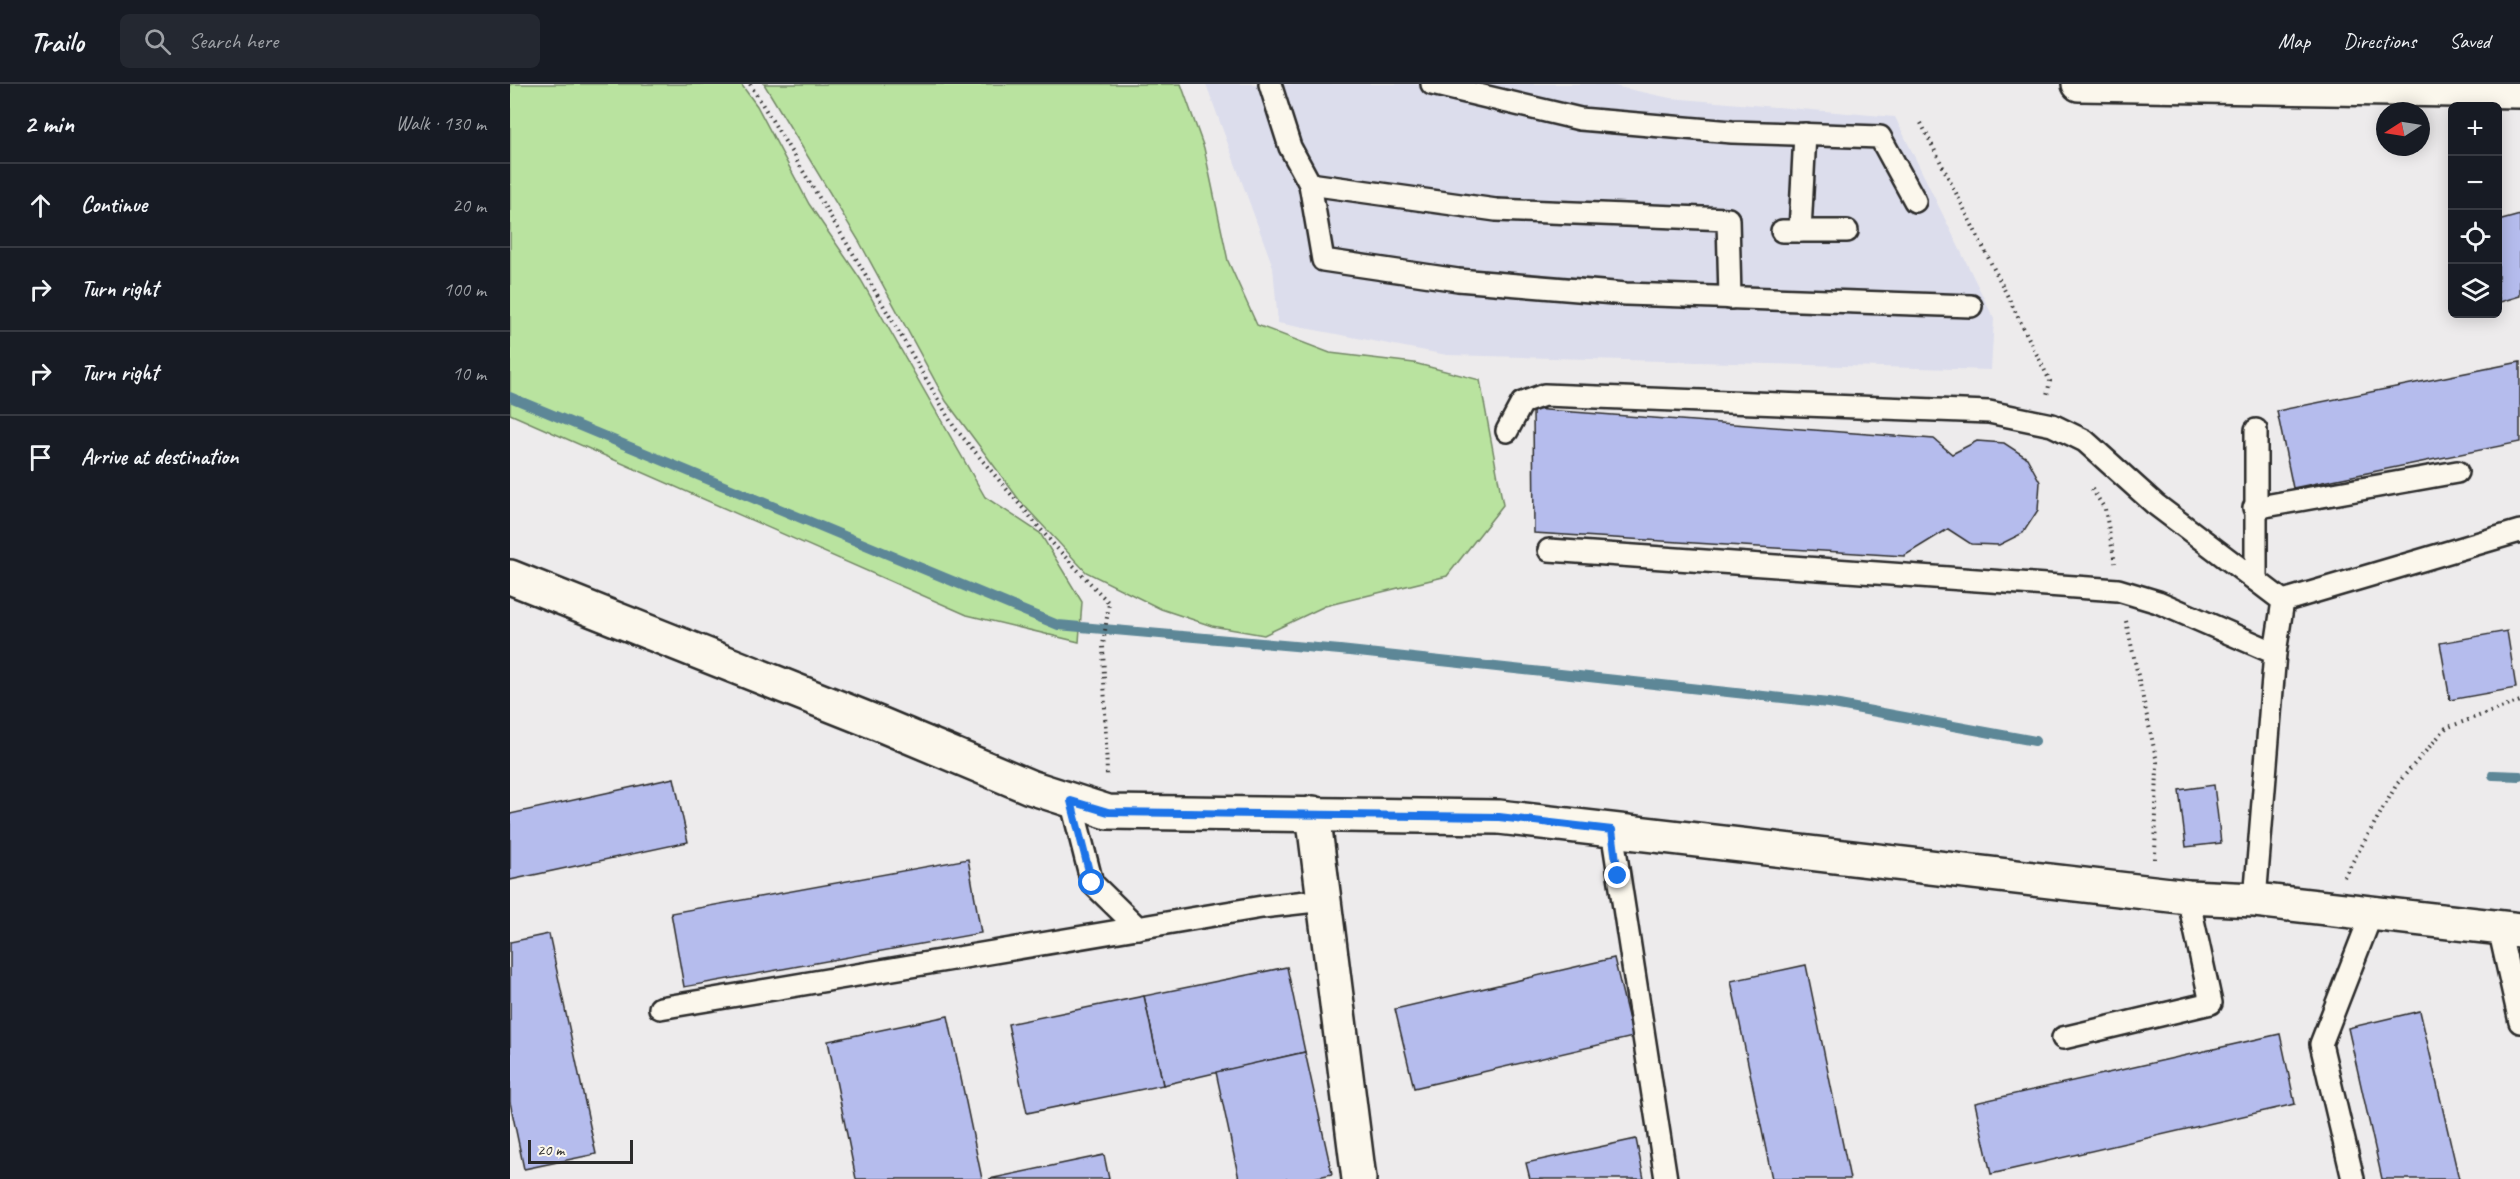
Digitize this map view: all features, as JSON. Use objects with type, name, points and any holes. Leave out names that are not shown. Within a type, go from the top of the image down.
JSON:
[{"type":"street","points":[[2079,84],[2520,91]]},
{"type":"street","points":[[510,578],[882,725],[1030,787],[1108,812],[1499,817],[2188,897],[2255,900],[2510,929]]},
{"type":"street","points":[[1313,813],[1359,1179]]},
{"type":"lane","points":[[1270,84],[1290,147],[1310,184],[1323,260],[1458,280],[1626,294],[1971,306]]},
{"type":"lane","points":[[1432,84],[1580,119],[1732,132],[1880,137],[1915,201]]},
{"type":"lane","points":[[1805,134],[1791,231],[1847,231]]},
{"type":"lane","points":[[1310,184],[1496,210],[1728,219],[1730,298]]},
{"type":"lane","points":[[1507,431],[1522,403],[1544,394],[1989,412],[2052,425],[2085,441],[2155,504],[2283,601]]},
{"type":"lane","points":[[2256,430],[2254,508],[2256,580]]},
{"type":"lane","points":[[2254,508],[2457,472]]},
{"type":"lane","points":[[2283,601],[2520,531]]},
{"type":"lane","points":[[1549,550],[2118,590],[2158,602],[2275,653]]},
{"type":"lane","points":[[2255,900],[2275,653],[2283,601]]},
{"type":"lane","points":[[1071,801],[1092,883],[1138,928]]},
{"type":"lane","points":[[1612,830],[1666,1179]]},
{"type":"lane","points":[[2063,1038],[2211,1003],[2188,897]]},
{"type":"lane","points":[[660,1008],[1138,928],[1324,900]]},
{"type":"lane","points":[[2353,1179],[2321,1044],[2372,914]]},
{"type":"lane","points":[[2510,929],[2520,1022]]},
{"type":"path","points":[[750,84],[857,260],[954,427],[1054,545],[1109,603],[1103,645],[1107,785]]},
{"type":"path","points":[[1921,123],[2050,381],[2047,398]]},
{"type":"path","points":[[2097,496],[2105,509],[2110,528],[2118,590],[2157,762],[2155,859]]},
{"type":"path","points":[[2325,908],[2397,784],[2446,728],[2520,701]]},
{"type":"shaded area","points":[[1206,84],[1605,84],[1670,98],[1895,117],[1994,319],[1991,370],[1447,355],[1278,323],[1273,267]]},
{"type":"green space","points":[[510,84],[741,84],[757,106],[809,204],[861,280],[985,497],[1040,533],[1082,602],[1079,642],[967,615],[510,414]]},
{"type":"green space","points":[[764,84],[1181,84],[1204,148],[1228,261],[1257,325],[1330,353],[1414,363],[1480,380],[1503,505],[1447,576],[1325,606],[1264,635],[1212,626],[1161,609],[1086,572],[1020,501],[946,401],[859,241]]},
{"type":"building","points":[[2520,215],[2520,296],[2502,301],[2502,264],[2502,220]]},
{"type":"building","points":[[2520,362],[2520,442],[2293,488],[2277,411]]},
{"type":"building","points":[[1533,409],[1934,439],[1952,454],[1977,441],[2004,443],[2027,458],[2040,482],[2038,510],[2023,533],[1999,545],[1971,544],[1948,529],[1904,556],[1534,533]]},
{"type":"building","points":[[2507,631],[2516,688],[2450,700],[2440,643]]},
{"type":"building","points":[[674,778],[688,842],[510,880],[510,814]]},
{"type":"building","points":[[2214,785],[2221,843],[2186,847],[2179,790]]},
{"type":"building","points":[[968,859],[981,933],[684,987],[671,913]]},
{"type":"building","points":[[549,934],[596,1154],[524,1169],[510,1102],[510,942]]},
{"type":"building","points":[[1614,958],[1633,1037],[1414,1088],[1395,1009]]},
{"type":"building","points":[[1806,965],[1850,1179],[1772,1179],[1731,981]]},
{"type":"building","points":[[1287,967],[1305,1052],[1163,1085],[1144,996]]},
{"type":"building","points":[[1144,996],[1163,1085],[1027,1113],[1008,1024]]},
{"type":"building","points":[[2420,1011],[2459,1179],[2382,1179],[2348,1028]]},
{"type":"building","points":[[948,1016],[982,1179],[856,1179],[828,1041]]},
{"type":"building","points":[[2280,1034],[2295,1104],[1991,1174],[1975,1103]]},
{"type":"building","points":[[1305,1052],[1332,1174],[1309,1179],[1239,1179],[1216,1072]]},
{"type":"building","points":[[1636,1139],[1644,1179],[1530,1179],[1526,1163]]},
{"type":"building","points":[[1104,1155],[1109,1179],[989,1179]]},
{"type":"waterway","points":[[510,397],[1058,625],[1340,650],[1828,703],[2035,741]]},
{"type":"waterway","points":[[2493,775],[2520,776]]},
{"type":"route","points":[[1092,883],[1071,801],[1108,812],[1263,812],[1499,817],[1612,830],[1618,876]]}]
